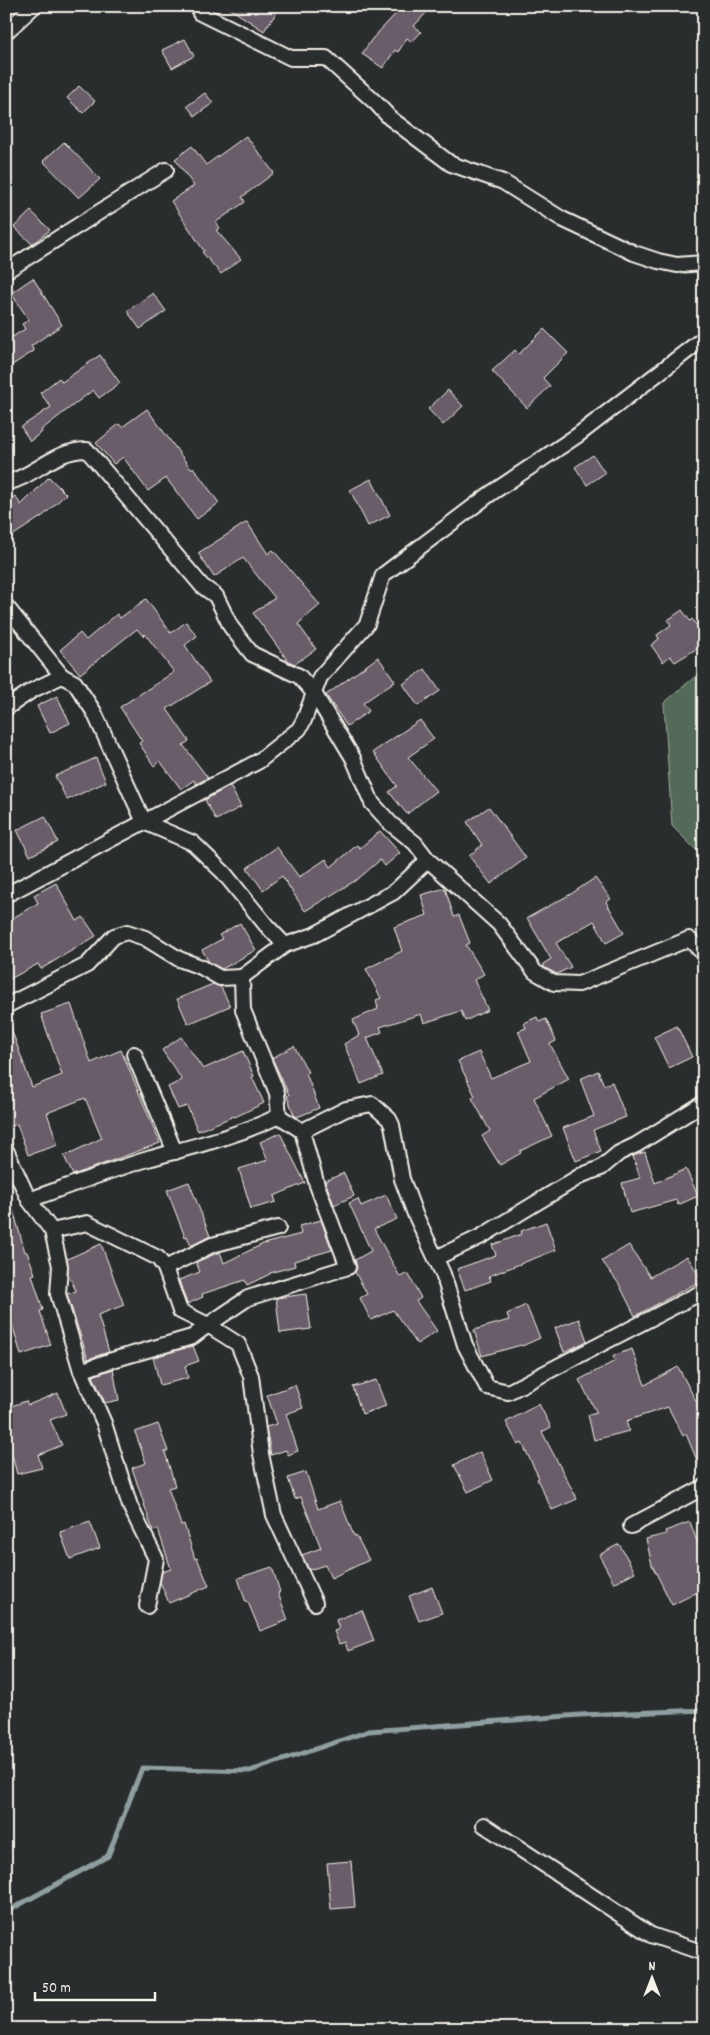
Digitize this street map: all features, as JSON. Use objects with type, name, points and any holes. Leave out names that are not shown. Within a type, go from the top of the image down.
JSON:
[{"type":"street","points":[[6,32],[34,6]]},
{"type":"street","points":[[200,6],[200,13],[291,58],[326,58],[390,118],[451,164],[503,182],[562,219],[634,254],[658,262],[677,265],[704,263]]},
{"type":"street","points":[[6,271],[166,170]]},
{"type":"street","points":[[6,895],[259,761],[300,729],[320,677],[367,624],[383,575],[490,494],[578,435],[704,338]]},
{"type":"street","points":[[7,484],[60,454],[87,450],[202,586],[216,596],[230,627],[252,654],[299,676],[314,693],[353,758],[372,802],[391,824],[415,843],[428,860],[498,924],[535,972],[554,983],[579,984],[689,939],[704,954]]},
{"type":"street","points":[[6,606],[62,676],[75,683],[94,712],[144,822],[193,843],[224,873],[285,945]]},
{"type":"street","points":[[6,708],[32,691],[62,676]]},
{"type":"street","points":[[6,1006],[87,965],[114,936],[127,932],[145,938],[179,959],[201,967],[220,978],[242,977],[285,945],[314,935],[394,892],[428,860]]},
{"type":"street","points":[[242,977],[243,1010],[277,1093],[278,1116]]},
{"type":"street","points":[[134,1054],[175,1152]]},
{"type":"street","points":[[436,1258],[482,1236],[582,1175],[601,1168],[619,1153],[636,1145],[704,1103]]},
{"type":"street","points":[[302,1131],[346,1109],[372,1104],[389,1118],[402,1180],[415,1214],[436,1258],[465,1346],[487,1388],[508,1392],[704,1290]]},
{"type":"street","points":[[81,1371],[192,1337],[248,1298],[348,1267],[318,1185],[302,1131],[278,1116]]},
{"type":"street","points":[[28,1200],[146,1160],[217,1141],[257,1127],[278,1116]]},
{"type":"street","points":[[6,1150],[28,1200],[52,1230],[60,1266],[58,1294],[81,1371],[104,1423],[130,1506],[156,1558],[147,1606]]},
{"type":"street","points":[[52,1230],[87,1223],[158,1258],[165,1268],[180,1311],[238,1344],[251,1376],[261,1454],[274,1515],[315,1603]]},
{"type":"street","points":[[165,1268],[212,1245],[278,1228]]},
{"type":"street","points":[[630,1526],[704,1488]]},
{"type":"street","points":[[484,1825],[651,1935],[704,1953]]},
{"type":"green space","points":[[704,669],[704,858],[672,826],[664,703]]},
{"type":"building","points":[[226,6],[281,6],[264,31]]},
{"type":"building","points":[[403,6],[419,6],[426,13],[414,26],[421,32],[412,42],[407,38],[398,52],[395,50],[383,68],[362,54],[372,39]]},
{"type":"building","points":[[185,39],[194,56],[172,68],[162,50]]},
{"type":"building","points":[[79,86],[95,101],[83,113],[67,98]]},
{"type":"building","points":[[205,93],[213,103],[195,116],[187,106]]},
{"type":"building","points":[[246,136],[274,173],[242,197],[245,202],[216,222],[220,228],[216,230],[241,259],[221,274],[202,252],[204,251],[171,201],[194,186],[175,159],[192,146],[206,165]]},
{"type":"building","points":[[64,142],[100,179],[79,198],[43,161]]},
{"type":"building","points":[[31,211],[50,230],[32,244],[14,227]]},
{"type":"building","points":[[33,278],[62,325],[31,346],[34,351],[6,369],[6,341],[25,329],[22,324],[29,320],[11,293]]},
{"type":"building","points":[[153,293],[166,311],[140,329],[127,311]]},
{"type":"building","points":[[544,329],[568,353],[543,378],[550,386],[527,408],[492,371],[515,350],[519,354]]},
{"type":"building","points":[[100,355],[120,383],[99,398],[93,390],[41,430],[42,432],[30,441],[21,427],[51,407],[40,393],[59,378],[62,382]]},
{"type":"building","points":[[448,390],[463,406],[443,425],[428,409]]},
{"type":"building","points":[[147,409],[191,469],[193,467],[219,503],[197,519],[166,478],[148,491],[123,457],[114,464],[96,443],[119,424],[122,427]]},
{"type":"building","points":[[593,455],[605,473],[587,485],[575,467]]},
{"type":"building","points":[[49,477],[66,494],[44,515],[6,540],[6,503],[15,496],[21,505]]},
{"type":"building","points":[[371,479],[390,515],[368,526],[350,490]]},
{"type":"building","points":[[247,522],[268,554],[273,550],[320,605],[298,624],[316,649],[295,664],[288,661],[253,613],[275,598],[243,558],[214,577],[198,553]]},
{"type":"building","points":[[146,599],[171,633],[186,622],[197,636],[185,645],[210,682],[167,709],[189,741],[183,745],[208,778],[196,784],[194,780],[181,789],[160,761],[154,766],[139,743],[142,741],[120,707],[174,672],[145,634],[143,636],[137,629],[80,674],[60,650],[80,633],[86,640],[117,614],[120,618]]},
{"type":"building","points":[[682,610],[690,621],[692,619],[704,635],[704,644],[675,662],[670,656],[663,662],[651,645],[659,639],[657,635],[671,625],[668,620]]},
{"type":"building","points":[[378,657],[395,681],[363,703],[369,711],[347,726],[326,695]]},
{"type":"building","points":[[425,669],[440,691],[418,706],[403,684]]},
{"type":"building","points":[[57,696],[70,723],[50,733],[37,706]]},
{"type":"building","points":[[420,720],[434,739],[408,757],[436,791],[407,814],[389,792],[397,786],[373,752]]},
{"type":"building","points":[[96,758],[106,782],[67,800],[55,776]]},
{"type":"building","points":[[230,786],[241,807],[216,820],[205,800]]},
{"type":"building","points":[[489,807],[526,858],[491,884],[469,856],[482,845],[467,822]]},
{"type":"building","points":[[45,816],[58,842],[30,856],[17,830]]},
{"type":"building","points":[[380,831],[400,853],[385,866],[380,860],[358,879],[305,911],[282,876],[263,890],[247,868],[277,847],[299,877],[326,859],[331,867],[357,845],[360,848]]},
{"type":"building","points":[[595,878],[611,899],[606,902],[624,933],[606,943],[594,921],[556,943],[571,967],[557,974],[545,968],[543,964],[551,959],[527,918],[571,894]]},
{"type":"building","points":[[56,883],[77,921],[83,917],[96,936],[41,969],[38,964],[6,981],[6,922],[38,903],[34,895]]},
{"type":"building","points":[[445,888],[454,917],[459,915],[470,943],[466,945],[484,974],[474,980],[488,1010],[465,1021],[461,1011],[424,1023],[421,1014],[380,1027],[382,1032],[367,1038],[383,1075],[361,1084],[344,1044],[359,1035],[353,1020],[378,1009],[376,1000],[381,998],[366,969],[402,951],[394,927],[427,915],[421,895]]},
{"type":"building","points":[[240,923],[256,950],[222,969],[209,962],[202,950],[222,939],[219,935]]},
{"type":"building","points":[[213,984],[221,987],[230,1006],[188,1024],[177,999]]},
{"type":"building","points":[[71,1004],[91,1063],[121,1050],[160,1143],[73,1175],[64,1156],[102,1138],[85,1098],[47,1113],[58,1145],[28,1155],[17,1124],[9,1127],[6,1120],[6,1020],[8,1020],[32,1087],[62,1075],[41,1014]]},
{"type":"building","points":[[537,1017],[539,1022],[546,1019],[556,1041],[550,1044],[569,1079],[534,1098],[552,1136],[520,1151],[521,1153],[500,1165],[482,1136],[490,1131],[472,1098],[475,1096],[458,1061],[479,1052],[491,1078],[531,1061],[518,1031],[526,1028],[524,1023]]},
{"type":"building","points":[[677,1026],[692,1057],[669,1068],[654,1037]]},
{"type":"building","points":[[181,1037],[203,1069],[243,1051],[264,1103],[235,1117],[198,1131],[187,1106],[178,1109],[168,1087],[182,1080],[162,1050]]},
{"type":"building","points":[[294,1046],[308,1072],[306,1073],[319,1108],[297,1117],[294,1115],[287,1096],[289,1095],[272,1058]]},
{"type":"building","points":[[598,1071],[604,1085],[612,1082],[626,1117],[593,1130],[601,1151],[576,1161],[563,1128],[594,1116],[580,1079]]},
{"type":"building","points":[[280,1133],[305,1183],[274,1196],[276,1202],[251,1209],[239,1169],[268,1160],[260,1142]]},
{"type":"building","points":[[645,1152],[655,1183],[686,1169],[698,1196],[678,1205],[676,1200],[630,1213],[622,1183],[640,1178],[633,1156]]},
{"type":"building","points":[[344,1173],[354,1196],[334,1205],[325,1181]]},
{"type":"building","points":[[189,1182],[210,1236],[191,1246],[187,1236],[185,1237],[167,1190]]},
{"type":"building","points":[[386,1195],[397,1219],[374,1229],[400,1277],[408,1273],[421,1298],[416,1301],[437,1331],[417,1344],[393,1310],[371,1320],[360,1298],[367,1294],[355,1272],[357,1268],[355,1260],[371,1251],[349,1203],[358,1199],[361,1206]]},
{"type":"building","points":[[6,1199],[10,1199],[25,1252],[27,1252],[35,1274],[32,1275],[43,1310],[40,1311],[51,1345],[21,1355],[6,1303],[6,1296],[13,1294],[6,1276]]},
{"type":"building","points":[[321,1220],[332,1250],[294,1261],[295,1266],[270,1273],[247,1285],[245,1280],[202,1294],[203,1297],[187,1304],[179,1280],[200,1272],[196,1262],[220,1252],[224,1263],[263,1244],[301,1234],[299,1226]]},
{"type":"building","points":[[546,1222],[556,1250],[489,1276],[491,1281],[465,1290],[457,1269],[496,1255],[492,1245],[522,1234],[521,1231]]},
{"type":"building","points":[[101,1244],[124,1305],[98,1315],[109,1352],[88,1359],[67,1294],[76,1291],[68,1274],[67,1259]]},
{"type":"building","points":[[629,1245],[650,1277],[687,1256],[702,1280],[635,1316],[619,1284],[602,1261]]},
{"type":"building","points":[[306,1294],[311,1329],[280,1333],[276,1298]]},
{"type":"building","points":[[526,1305],[540,1338],[522,1346],[482,1356],[474,1330],[509,1320],[507,1314]]},
{"type":"building","points":[[579,1319],[587,1341],[564,1352],[555,1328]]},
{"type":"building","points":[[193,1346],[199,1361],[185,1366],[188,1378],[160,1385],[153,1357]]},
{"type":"building","points":[[632,1349],[645,1385],[678,1367],[704,1416],[704,1477],[686,1434],[683,1436],[668,1407],[626,1421],[629,1431],[594,1440],[588,1415],[597,1413],[579,1380],[615,1361],[613,1356]]},
{"type":"building","points":[[113,1369],[119,1400],[105,1403],[93,1376]]},
{"type":"building","points":[[376,1380],[386,1406],[362,1414],[353,1387]]},
{"type":"building","points":[[295,1385],[303,1408],[286,1414],[298,1451],[288,1455],[286,1450],[271,1455],[266,1427],[277,1424],[267,1395]]},
{"type":"building","points":[[58,1393],[66,1414],[50,1420],[62,1445],[38,1455],[42,1468],[17,1474],[6,1427],[6,1408],[26,1401],[28,1405]]},
{"type":"building","points":[[539,1404],[551,1427],[542,1432],[577,1499],[552,1510],[522,1443],[518,1445],[506,1422]]},
{"type":"building","points":[[158,1424],[168,1451],[165,1452],[175,1486],[168,1488],[181,1525],[184,1524],[195,1559],[197,1558],[209,1586],[169,1603],[160,1582],[162,1572],[171,1569],[158,1529],[153,1531],[132,1468],[146,1463],[135,1432]]},
{"type":"building","points":[[480,1452],[493,1480],[468,1492],[454,1465]]},
{"type":"building","points":[[306,1472],[318,1509],[340,1501],[354,1536],[356,1535],[369,1560],[331,1578],[325,1565],[309,1570],[302,1555],[321,1548],[301,1497],[295,1499],[288,1478]]},
{"type":"building","points":[[90,1522],[100,1548],[70,1559],[60,1532]]},
{"type":"building","points":[[690,1522],[704,1560],[704,1589],[672,1605],[652,1565],[646,1539],[666,1534],[665,1531]]},
{"type":"building","points":[[619,1544],[635,1572],[614,1583],[599,1555]]},
{"type":"building","points":[[272,1567],[280,1592],[278,1593],[288,1620],[260,1631],[248,1602],[246,1603],[238,1578]]},
{"type":"building","points":[[432,1587],[442,1613],[419,1621],[409,1596]]},
{"type":"building","points":[[362,1610],[374,1641],[348,1651],[345,1642],[339,1644],[334,1631],[339,1629],[336,1620]]},
{"type":"building","points":[[351,1861],[355,1907],[331,1909],[327,1863]]},
{"type":"waterway","points":[[6,1912],[108,1856],[142,1768],[250,1771],[369,1731],[580,1715],[704,1710]]}]
